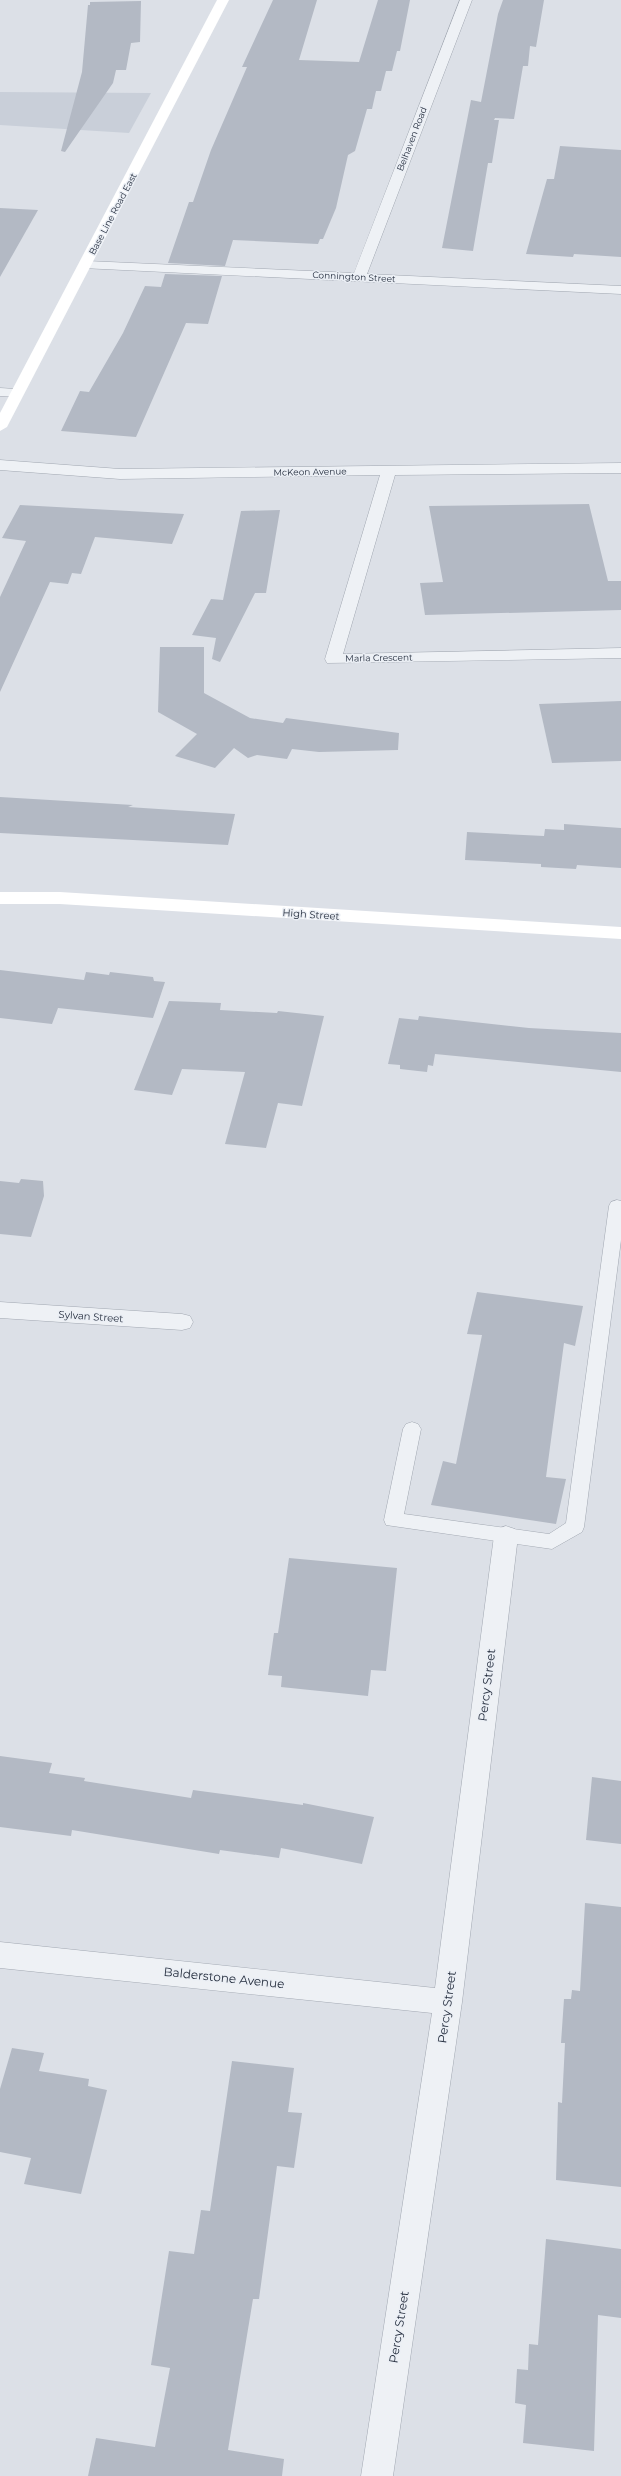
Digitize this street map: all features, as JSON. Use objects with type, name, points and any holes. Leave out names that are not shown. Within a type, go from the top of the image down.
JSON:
[{"type":"street","name":"Base Line Road East","points":[[0,427],[16,393],[86,265],[223,0]]},
{"type":"street","name":"Belhaven Road","points":[[359,277],[466,0]]},
{"type":"street","name":"Connington Street","points":[[86,265],[621,290]]},
{"type":"street","points":[[0,392],[16,393]]},
{"type":"street","name":"McKeon Avenue","points":[[0,465],[120,474],[621,468]]},
{"type":"street","name":"Marla Crescent","points":[[389,471],[333,659],[621,653]]},
{"type":"street","name":"High Street","points":[[0,898],[60,898],[621,933]]},
{"type":"street","name":"Sylvan Street","points":[[0,1310],[182,1322]]},
{"type":"street","name":"Percy Street","points":[[377,2476],[448,2002],[506,1536]]},
{"type":"street","name":"Balderstone Avenue","points":[[0,1955],[448,2002]]},
{"type":"lane","points":[[412,1429],[393,1520],[552,1542],[575,1527],[616,1206]]},
{"type":"shaded area","points":[[0,92],[151,93],[129,133],[0,125]]},
{"type":"building","points":[[273,0],[317,0],[299,60],[359,62],[378,0],[410,0],[400,51],[397,51],[392,71],[386,71],[381,91],[376,91],[372,109],[367,109],[355,151],[348,155],[336,208],[323,239],[320,239],[318,244],[233,240],[225,266],[168,263],[189,202],[193,202],[211,150],[247,67],[242,67]]},
{"type":"building","points":[[503,0],[544,0],[536,47],[530,46],[528,66],[523,66],[514,119],[495,118],[494,120],[499,120],[492,163],[488,163],[473,251],[442,248],[471,100],[481,102],[498,14]]},
{"type":"building","points":[[141,1],[140,42],[131,43],[126,70],[116,70],[113,83],[65,152],[61,151],[82,72],[88,5],[90,5],[90,2]]},
{"type":"building","points":[[560,146],[621,150],[621,257],[574,254],[573,257],[526,254],[547,179],[554,179]]},
{"type":"building","points":[[0,208],[38,210],[0,277]]},
{"type":"building","points":[[165,274],[222,276],[208,324],[186,323],[136,437],[61,431],[80,391],[89,392],[123,333],[145,286],[161,287]]},
{"type":"building","points":[[589,504],[608,581],[621,581],[621,610],[425,615],[420,583],[443,582],[429,506]]},
{"type":"building","points":[[20,505],[184,514],[172,544],[95,537],[81,574],[72,573],[68,584],[50,582],[0,692],[0,597],[26,541],[2,538]]},
{"type":"building","points":[[280,510],[266,593],[255,593],[220,662],[212,659],[216,638],[192,635],[211,599],[223,600],[241,511]]},
{"type":"building","points":[[160,647],[204,647],[204,693],[250,718],[283,723],[286,718],[399,733],[398,750],[319,752],[292,749],[287,759],[257,755],[248,758],[234,748],[215,768],[175,756],[197,734],[158,712]]},
{"type":"building","points":[[621,701],[621,761],[552,763],[539,704]]},
{"type":"building","points":[[0,797],[133,805],[128,807],[235,814],[228,845],[0,833]]},
{"type":"building","points":[[564,824],[621,828],[621,868],[577,865],[576,869],[541,867],[541,864],[465,860],[467,832],[544,836],[545,829],[564,830]]},
{"type":"building","points":[[0,970],[84,980],[86,972],[109,975],[110,972],[153,977],[154,981],[165,982],[153,1018],[58,1008],[52,1024],[0,1018]]},
{"type":"building","points":[[169,1001],[221,1003],[220,1010],[277,1013],[278,1011],[324,1016],[302,1106],[278,1103],[266,1148],[225,1144],[245,1072],[182,1069],[172,1095],[134,1090]]},
{"type":"building","points":[[419,1016],[529,1028],[621,1033],[621,1072],[435,1054],[433,1066],[428,1065],[427,1072],[400,1069],[400,1065],[388,1064],[399,1018],[418,1020]]},
{"type":"building","points":[[21,1179],[43,1181],[44,1196],[31,1237],[0,1234],[0,1181],[19,1183]]},
{"type":"building","points":[[477,1292],[583,1306],[575,1346],[564,1343],[546,1477],[566,1479],[556,1524],[431,1505],[443,1461],[456,1464],[482,1335],[467,1334]]},
{"type":"building","points":[[289,1558],[397,1568],[386,1671],[371,1670],[368,1696],[281,1687],[282,1676],[268,1675],[274,1633],[278,1633]]},
{"type":"building","points":[[0,1756],[52,1763],[49,1773],[85,1778],[84,1781],[191,1798],[193,1790],[303,1805],[303,1803],[374,1817],[362,1864],[281,1848],[279,1858],[220,1850],[219,1854],[72,1830],[71,1836],[0,1827]]},
{"type":"building","points":[[592,1777],[621,1781],[621,1844],[586,1840]]},
{"type":"building","points":[[585,1903],[621,1907],[621,2187],[556,2180],[558,2102],[562,2103],[565,2043],[561,2043],[564,1999],[571,1999],[572,1990],[580,1991]]},
{"type":"building","points":[[12,2048],[44,2053],[39,2071],[89,2079],[88,2086],[107,2090],[81,2194],[24,2184],[31,2158],[0,2152],[0,2089]]},
{"type":"building","points":[[232,2061],[294,2068],[288,2112],[302,2113],[294,2168],[277,2166],[259,2299],[253,2299],[228,2450],[284,2459],[282,2476],[88,2476],[96,2438],[155,2447],[170,2368],[151,2365],[169,2251],[194,2254],[201,2210],[210,2211]]},
{"type":"building","points":[[546,2239],[621,2249],[621,2318],[598,2315],[594,2451],[523,2443],[526,2405],[515,2403],[517,2369],[528,2370],[529,2344],[538,2345]]}]
